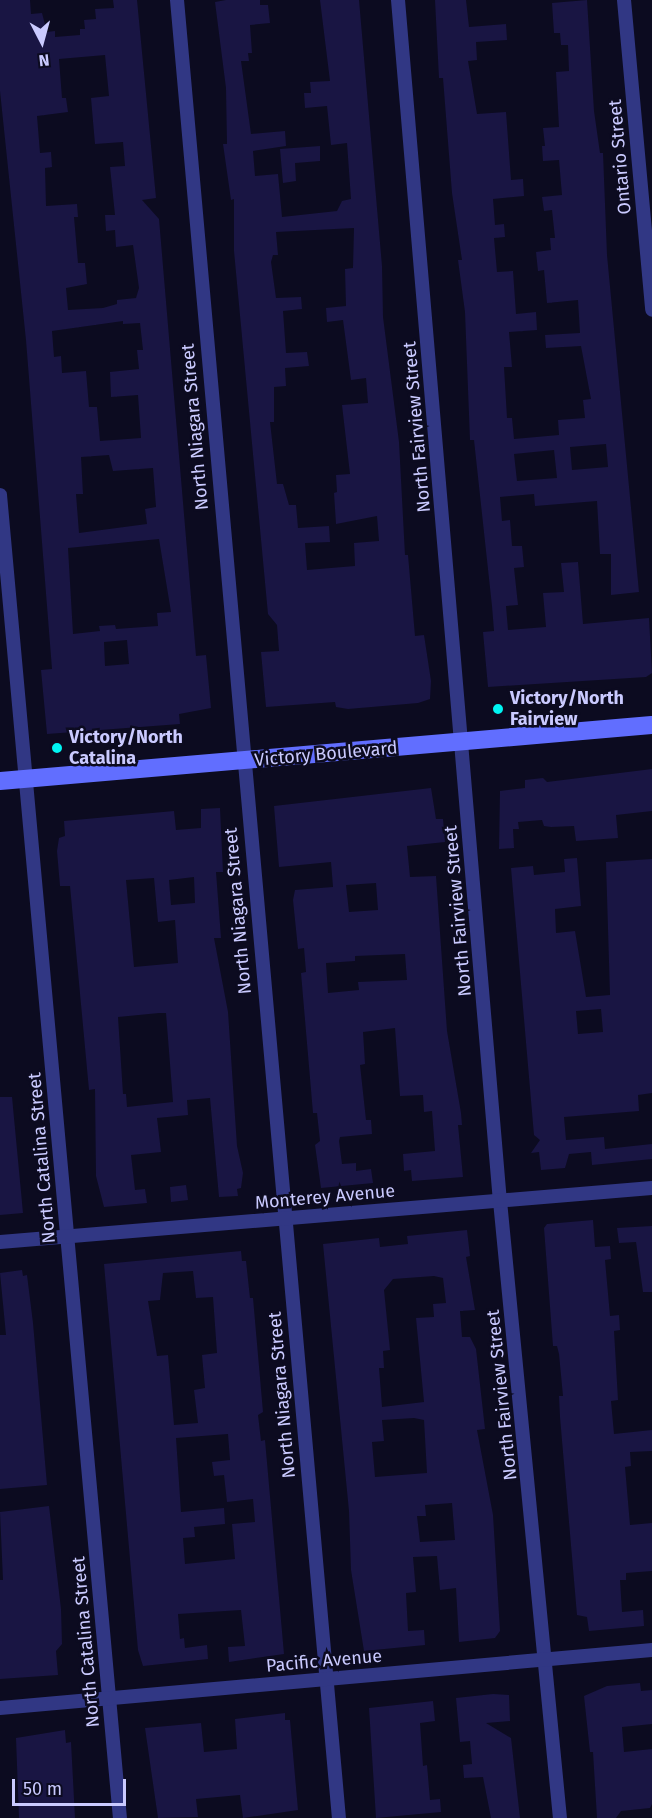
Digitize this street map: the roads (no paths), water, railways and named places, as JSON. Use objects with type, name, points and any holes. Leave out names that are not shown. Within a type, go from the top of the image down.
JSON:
[{"type":"main road","name":"Victory Boulevard","points":[[0,782],[652,725]]},
{"type":"street","name":"North Niagara Street","points":[[177,0],[242,761],[339,1818]]},
{"type":"street","name":"North Fairview Street","points":[[398,0],[463,742],[500,1201],[547,1661],[560,1818]]},
{"type":"street","name":"Ontario Street","points":[[624,0],[652,310]]},
{"type":"street","name":"North Catalina Street","points":[[0,495],[120,1818]]},
{"type":"street","name":"Monterey Avenue","points":[[0,1242],[652,1188]]},
{"type":"street","name":"Pacific Avenue","points":[[0,1708],[652,1650]]},
{"type":"place","name":"Victory/North Fairview","points":[[498,709]]},
{"type":"place","name":"Victory/North Catalina","points":[[57,748]]}]
